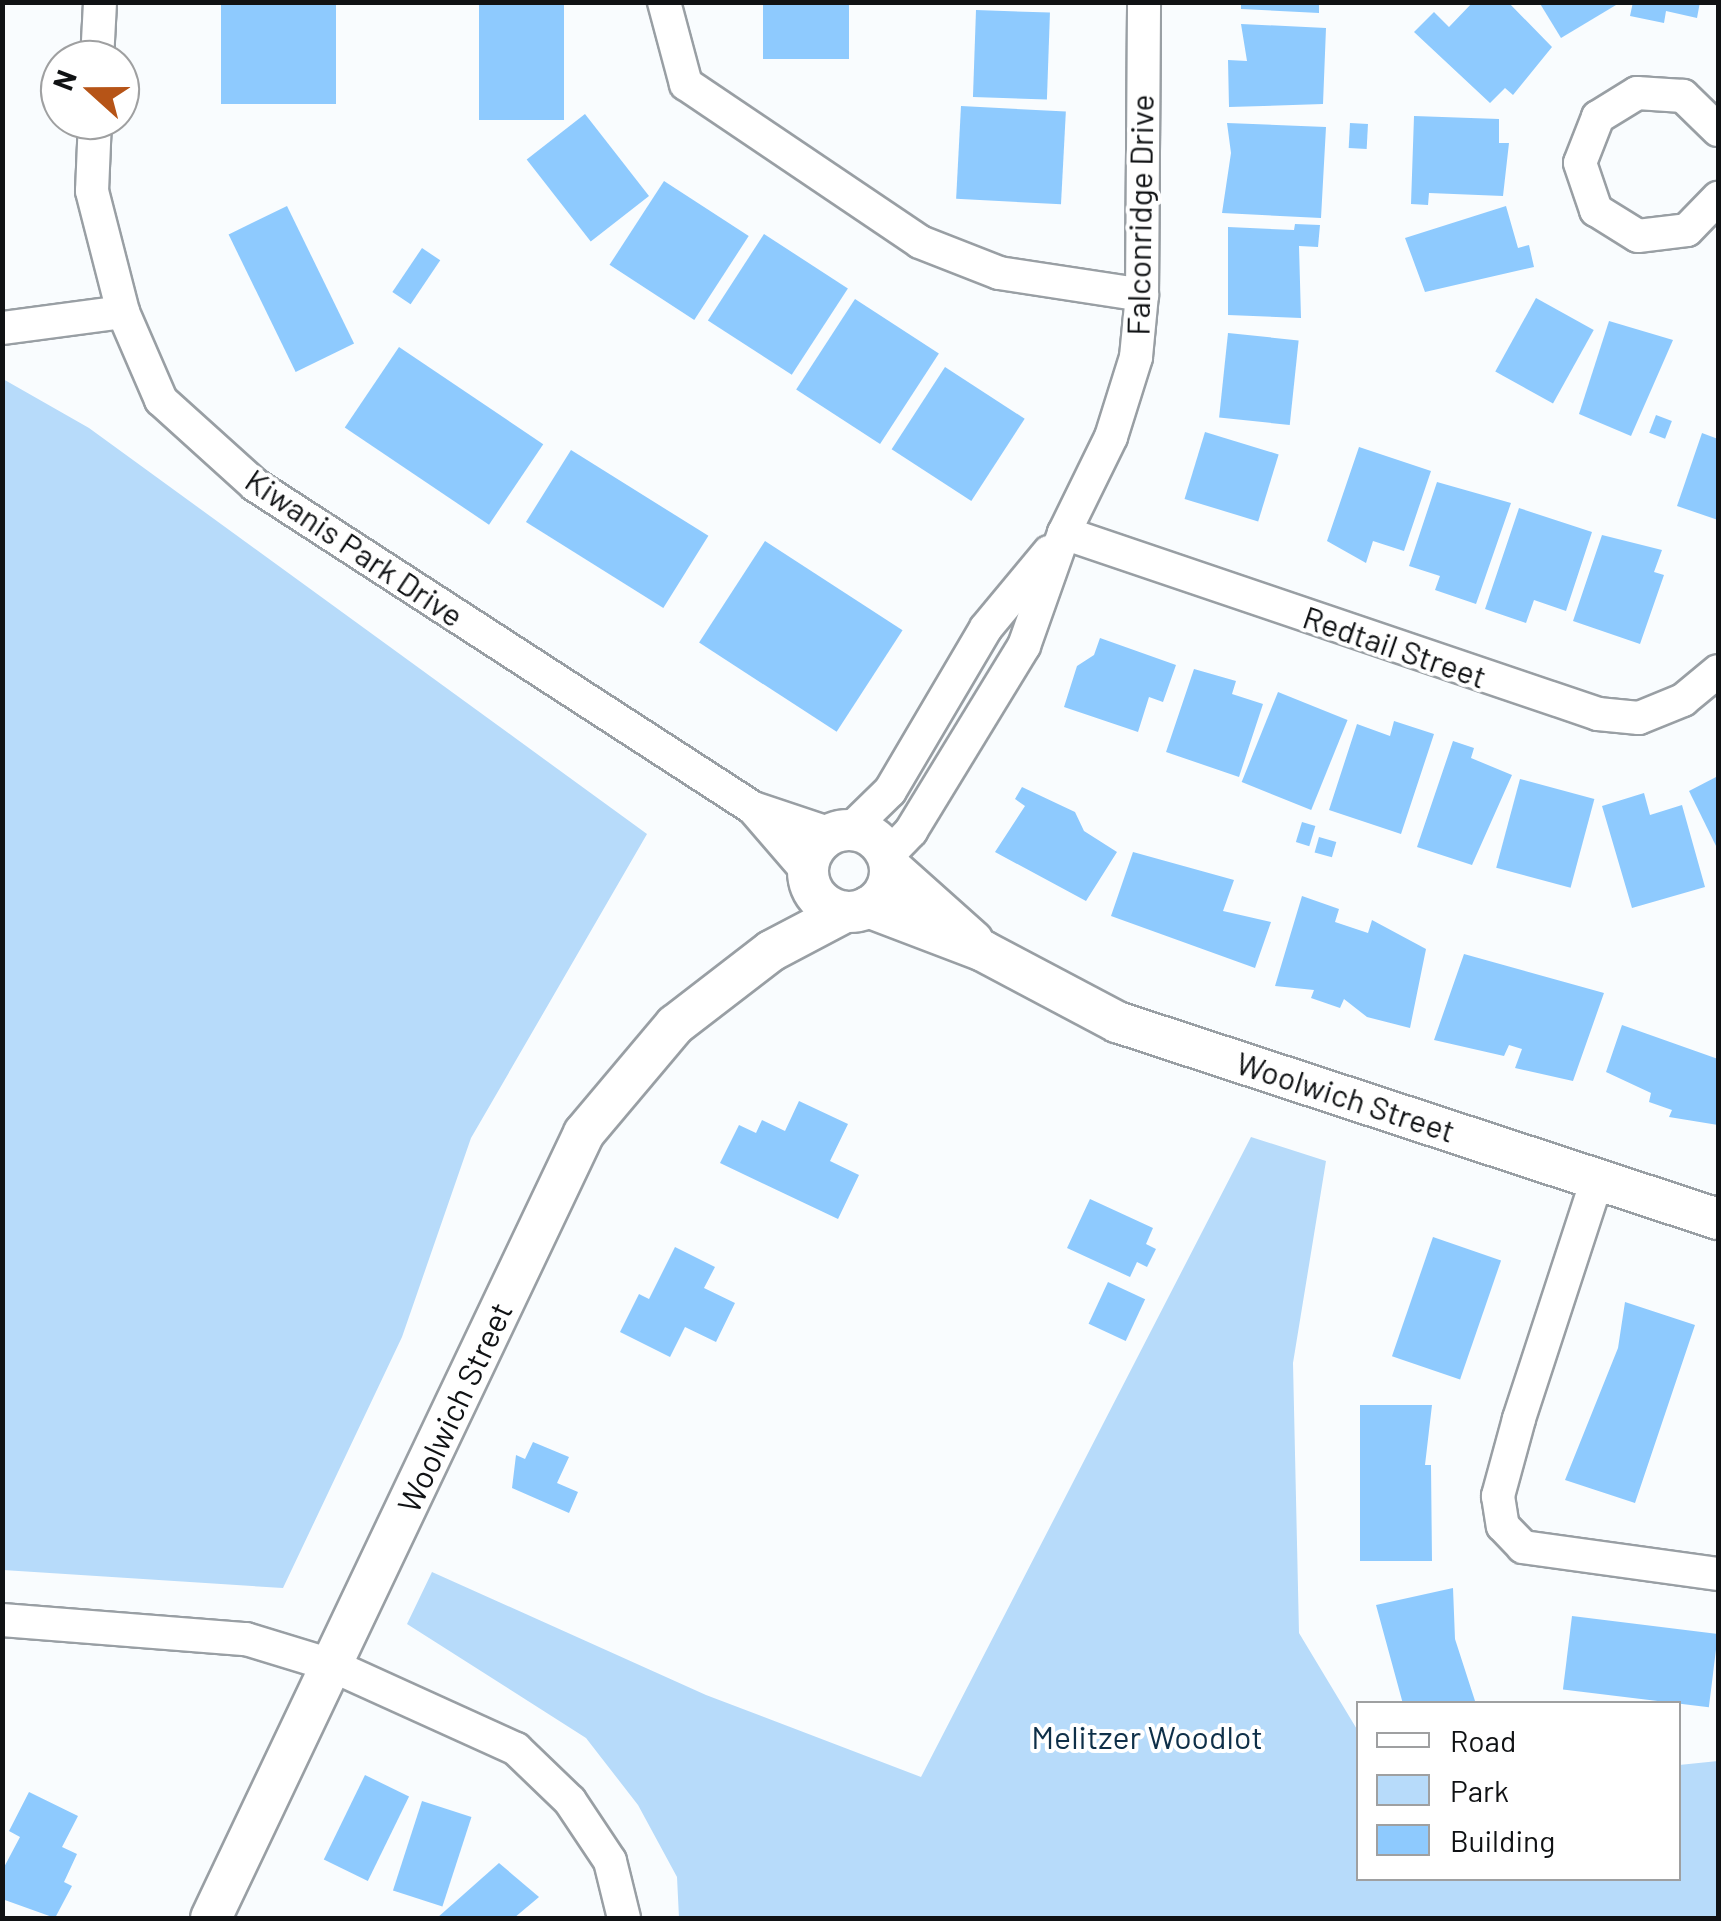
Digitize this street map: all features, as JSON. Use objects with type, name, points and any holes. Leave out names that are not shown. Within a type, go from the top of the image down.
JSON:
[{"type":"street","points":[[98,40],[100,2]]},
{"type":"street","points":[[664,2],[686,84],[920,242],[999,273],[1142,296]]},
{"type":"street","name":"Falconridge Drive","points":[[888,862],[1024,646],[1064,533],[1111,437],[1136,357],[1142,296],[1144,2]]},
{"type":"street","points":[[1718,130],[1683,96],[1637,92],[1598,117],[1580,163],[1596,210],[1638,236],[1687,230],[1718,198]]},
{"type":"street","name":"Kiwanis Park Drive","points":[[94,140],[92,191],[123,312],[162,400],[256,485],[754,808],[841,832]]},
{"type":"street","points":[[2,328],[123,312]]},
{"type":"street","name":"Falconridge Drive","points":[[841,832],[890,790],[986,628],[1064,533]]},
{"type":"street","name":"Redtail Street","points":[[1064,533],[1598,714],[1639,718],[1683,700],[1718,671]]},
{"type":"street","name":"Kiwanis Park Drive","points":[[754,808],[809,879]]},
{"type":"street","name":"Woolwich Street","points":[[771,951],[809,879],[814,850],[841,832],[873,838],[888,862],[982,951]]},
{"type":"street","points":[[856,909],[885,890],[888,862]]},
{"type":"street","name":"Woolwich Street","points":[[809,879],[824,904],[856,909],[982,951],[1117,1022],[1718,1219]]},
{"type":"street","name":"Woolwich Street","points":[[211,1918],[584,1133],[675,1025],[771,951],[856,909]]},
{"type":"street","points":[[1598,1177],[1508,1458],[1498,1496],[1502,1526],[1523,1547],[1718,1574]]},
{"type":"street","points":[[2,1620],[246,1639],[330,1665],[516,1748],[570,1801],[610,1861],[624,1918]]},
{"type":"green space","points":[[3,379],[89,428],[647,834],[471,1138],[402,1337],[283,1588],[3,1570]]},
{"type":"green space","name":"Melitzer Woodlot","points":[[1251,1137],[1326,1161],[1293,1363],[1299,1633],[1356,1728],[1356,1881],[1681,1881],[1681,1765],[1718,1761],[1718,1918],[679,1918],[677,1877],[638,1805],[586,1738],[407,1624],[432,1572],[706,1695],[921,1777]]},
{"type":"building","points":[[221,2],[336,2],[336,104],[221,104]]},
{"type":"building","points":[[479,2],[564,2],[564,120],[479,120]]},
{"type":"building","points":[[763,2],[849,2],[849,59],[763,59]]},
{"type":"building","points":[[1241,2],[1319,2],[1319,13],[1241,9]]},
{"type":"building","points":[[1473,2],[1508,2],[1552,47],[1513,95],[1505,88],[1490,103],[1414,32],[1434,12],[1449,27]]},
{"type":"building","points":[[1539,2],[1621,2],[1561,38]]},
{"type":"building","points":[[1633,2],[1700,2],[1697,18],[1666,11],[1664,23],[1630,16]]},
{"type":"building","points":[[976,10],[1050,13],[1047,100],[973,97]]},
{"type":"building","points":[[1241,24],[1326,28],[1323,104],[1229,107],[1228,60],[1247,61]]},
{"type":"building","points":[[961,106],[1066,111],[1061,204],[956,199]]},
{"type":"building","points":[[585,114],[649,196],[591,242],[527,160]]},
{"type":"building","points":[[1414,116],[1499,119],[1499,143],[1509,143],[1503,196],[1429,193],[1428,205],[1411,204]]},
{"type":"building","points":[[1227,123],[1326,127],[1321,218],[1222,213],[1231,153]]},
{"type":"building","points":[[1350,123],[1368,124],[1367,149],[1349,148]]},
{"type":"building","points":[[664,181],[749,236],[694,320],[610,265]]},
{"type":"building","points":[[287,206],[354,344],[296,372],[229,234]]},
{"type":"building","points":[[1506,206],[1518,248],[1529,245],[1534,267],[1425,292],[1405,238]]},
{"type":"building","points":[[1295,224],[1320,225],[1318,247],[1299,246],[1301,318],[1228,315],[1228,227],[1294,230]]},
{"type":"building","points":[[764,234],[848,288],[792,375],[708,320]]},
{"type":"building","points":[[422,248],[440,260],[411,304],[392,292]]},
{"type":"building","points":[[1536,298],[1594,330],[1553,403],[1495,371]]},
{"type":"building","points":[[855,299],[939,353],[880,444],[796,390]]},
{"type":"building","points":[[1609,321],[1673,340],[1631,436],[1579,414]]},
{"type":"building","points":[[1228,333],[1299,340],[1290,425],[1219,418]]},
{"type":"building","points":[[399,347],[543,444],[489,525],[345,427]]},
{"type":"building","points":[[945,367],[1025,419],[971,501],[892,449]]},
{"type":"building","points":[[1656,415],[1672,421],[1665,439],[1649,433]]},
{"type":"building","points":[[1205,432],[1279,455],[1258,521],[1185,499]]},
{"type":"building","points":[[1702,433],[1718,439],[1718,520],[1677,506]]},
{"type":"building","points":[[1359,447],[1431,471],[1404,551],[1373,541],[1366,563],[1327,541]]},
{"type":"building","points":[[571,450],[708,536],[663,608],[526,522]]},
{"type":"building","points":[[1437,482],[1511,503],[1476,604],[1435,590],[1440,576],[1409,566]]},
{"type":"building","points":[[1519,508],[1592,532],[1566,611],[1534,600],[1526,623],[1485,609]]},
{"type":"building","points":[[1602,535],[1662,550],[1654,572],[1664,575],[1640,644],[1573,621]]},
{"type":"building","points":[[765,541],[903,630],[837,732],[699,642]]},
{"type":"building","points":[[1100,638],[1176,665],[1163,702],[1149,697],[1138,732],[1064,707],[1077,666],[1094,655]]},
{"type":"building","points":[[1194,669],[1236,681],[1232,694],[1263,704],[1239,777],[1166,752]]},
{"type":"building","points":[[1278,692],[1348,720],[1311,810],[1242,782]]},
{"type":"building","points":[[1394,721],[1434,734],[1401,834],[1329,810],[1357,724],[1390,736]]},
{"type":"building","points":[[1453,741],[1474,748],[1471,758],[1512,775],[1472,865],[1417,847]]},
{"type":"building","points":[[1718,776],[1718,850],[1689,791]]},
{"type":"building","points":[[1520,779],[1594,799],[1571,888],[1496,868]]},
{"type":"building","points":[[1022,787],[1075,812],[1084,831],[1117,852],[1086,901],[995,852],[1025,806],[1015,799]]},
{"type":"building","points":[[1644,793],[1650,815],[1682,805],[1705,887],[1632,908],[1602,806]]},
{"type":"building","points":[[1302,822],[1315,826],[1309,846],[1296,842]]},
{"type":"building","points":[[1319,837],[1336,842],[1332,857],[1315,852]]},
{"type":"building","points":[[1133,852],[1234,880],[1223,911],[1271,922],[1255,968],[1111,916]]},
{"type":"building","points":[[1302,896],[1339,909],[1335,922],[1368,933],[1372,920],[1426,949],[1410,1028],[1367,1017],[1344,999],[1340,1008],[1311,998],[1314,990],[1275,986]]},
{"type":"building","points":[[1464,954],[1604,993],[1573,1081],[1515,1068],[1522,1049],[1509,1045],[1504,1056],[1434,1040]]},
{"type":"building","points":[[1622,1025],[1718,1059],[1718,1125],[1669,1117],[1672,1110],[1649,1102],[1651,1093],[1606,1072]]},
{"type":"building","points":[[799,1101],[848,1124],[830,1161],[859,1175],[838,1219],[720,1163],[739,1125],[756,1133],[762,1120],[785,1131]]},
{"type":"building","points":[[1090,1199],[1153,1228],[1146,1244],[1156,1249],[1147,1267],[1137,1262],[1130,1277],[1067,1248]]},
{"type":"building","points":[[1433,1237],[1501,1260],[1460,1380],[1392,1356]]},
{"type":"building","points":[[675,1247],[715,1267],[704,1288],[735,1303],[716,1342],[685,1327],[670,1357],[620,1332],[639,1294],[649,1299]]},
{"type":"building","points":[[1108,1282],[1145,1299],[1126,1341],[1089,1324]]},
{"type":"building","points":[[1625,1302],[1695,1325],[1635,1503],[1565,1480],[1618,1348]]},
{"type":"building","points":[[1360,1405],[1432,1405],[1425,1465],[1431,1465],[1432,1561],[1360,1561]]},
{"type":"building","points":[[533,1442],[569,1457],[557,1483],[578,1492],[569,1513],[512,1488],[516,1455],[525,1459]]},
{"type":"building","points":[[1453,1588],[1455,1639],[1475,1701],[1402,1701],[1376,1605]]},
{"type":"building","points":[[1572,1616],[1718,1634],[1709,1707],[1563,1689]]},
{"type":"building","points":[[365,1775],[409,1796],[368,1881],[324,1859]]},
{"type":"building","points":[[29,1792],[78,1816],[62,1847],[77,1854],[64,1882],[72,1886],[55,1918],[2,1899],[2,1871],[20,1837],[9,1831]]},
{"type":"building","points":[[422,1801],[471,1817],[442,1906],[393,1890]]},
{"type":"building","points":[[499,1863],[539,1897],[514,1918],[437,1918]]}]
